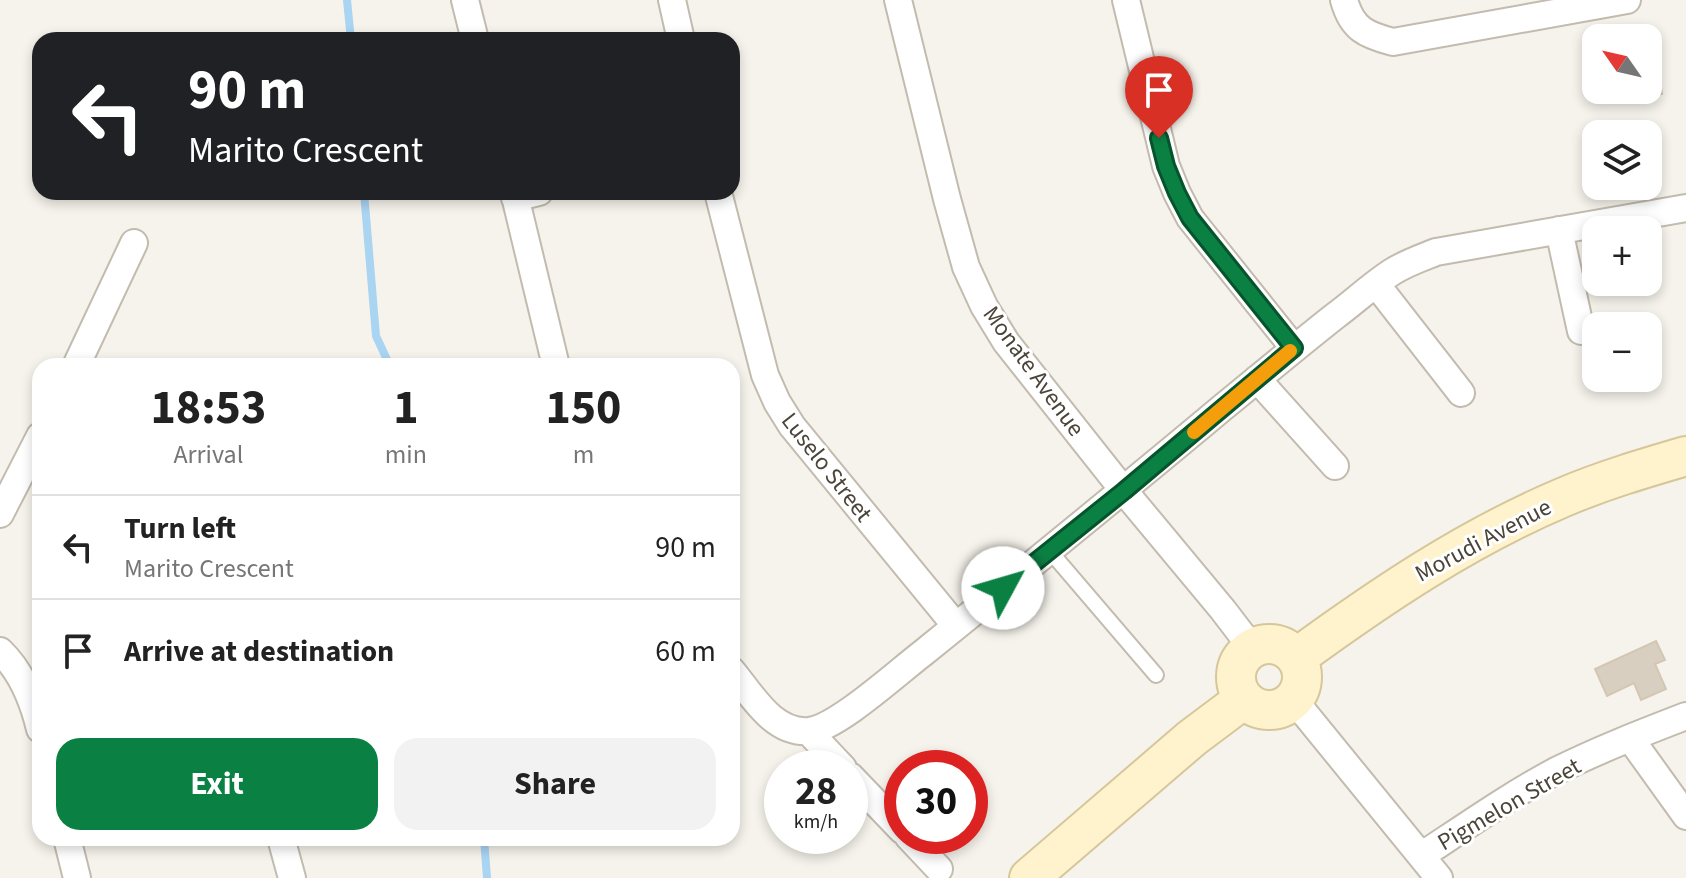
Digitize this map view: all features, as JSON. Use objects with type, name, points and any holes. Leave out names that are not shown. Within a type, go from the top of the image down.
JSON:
[{"type":"street","points":[[465,0],[473,32]]},
{"type":"street","points":[[672,0],[679,32]]},
{"type":"street","name":"Monate Avenue","points":[[898,0],[966,267],[984,306],[1006,342],[1252,648]]},
{"type":"street","points":[[1126,0],[1166,166],[1177,193],[1190,218],[1294,348]]},
{"type":"street","points":[[1344,0],[1349,16],[1358,27],[1393,42],[1627,0]]},
{"type":"street","points":[[524,200],[554,358]]},
{"type":"street","name":"Luselo Street","points":[[720,200],[765,375],[777,402],[792,426],[956,626]]},
{"type":"street","points":[[740,681],[770,717],[781,725],[793,730],[821,729],[843,716],[956,626],[1124,491],[1294,348],[1391,273],[1436,252],[1686,208]]},
{"type":"street","points":[[1559,230],[1581,331]]},
{"type":"street","points":[[84,358],[134,243]]},
{"type":"street","points":[[1376,284],[1461,393]]},
{"type":"street","points":[[1257,379],[1335,466]]},
{"type":"street","points":[[0,514],[32,452]]},
{"type":"street","name":"Morudi Avenue","points":[[1296,658],[1424,569],[1495,529],[1564,497],[1630,472],[1686,456]]},
{"type":"street","points":[[1276,644],[1288,649],[1302,670],[1301,683],[1293,699],[1280,708],[1257,708],[1239,691],[1236,672],[1244,655],[1252,648],[1276,644]]},
{"type":"street","points":[[0,651],[16,668],[32,706]]},
{"type":"street","points":[[1029,878],[1192,738],[1244,699]]},
{"type":"street","points":[[1293,699],[1439,878]]},
{"type":"street","name":"Pigmelon Street","points":[[1421,856],[1558,770],[1686,716]]},
{"type":"street","points":[[808,731],[826,750]]},
{"type":"street","points":[[1630,738],[1686,816]]},
{"type":"street","points":[[868,795],[884,811]]},
{"type":"street","points":[[69,846],[77,878]]},
{"type":"street","points":[[283,846],[292,878]]},
{"type":"street","points":[[925,854],[939,869]]},
{"type":"lane","points":[[1049,550],[1156,675]]},
{"type":"building","points":[[1656,641],[1665,660],[1655,664],[1666,689],[1641,700],[1634,683],[1607,696],[1595,669]]},
{"type":"waterway","points":[[347,0],[350,32]]},
{"type":"waterway","points":[[365,200],[376,336],[386,358]]},
{"type":"waterway","points":[[485,846],[487,878]]},
{"type":"slow traffic","points":[[1194,432],[1290,351]]},
{"type":"route","points":[[1003,588],[1294,348],[1190,218],[1166,166],[1159,138]]}]
